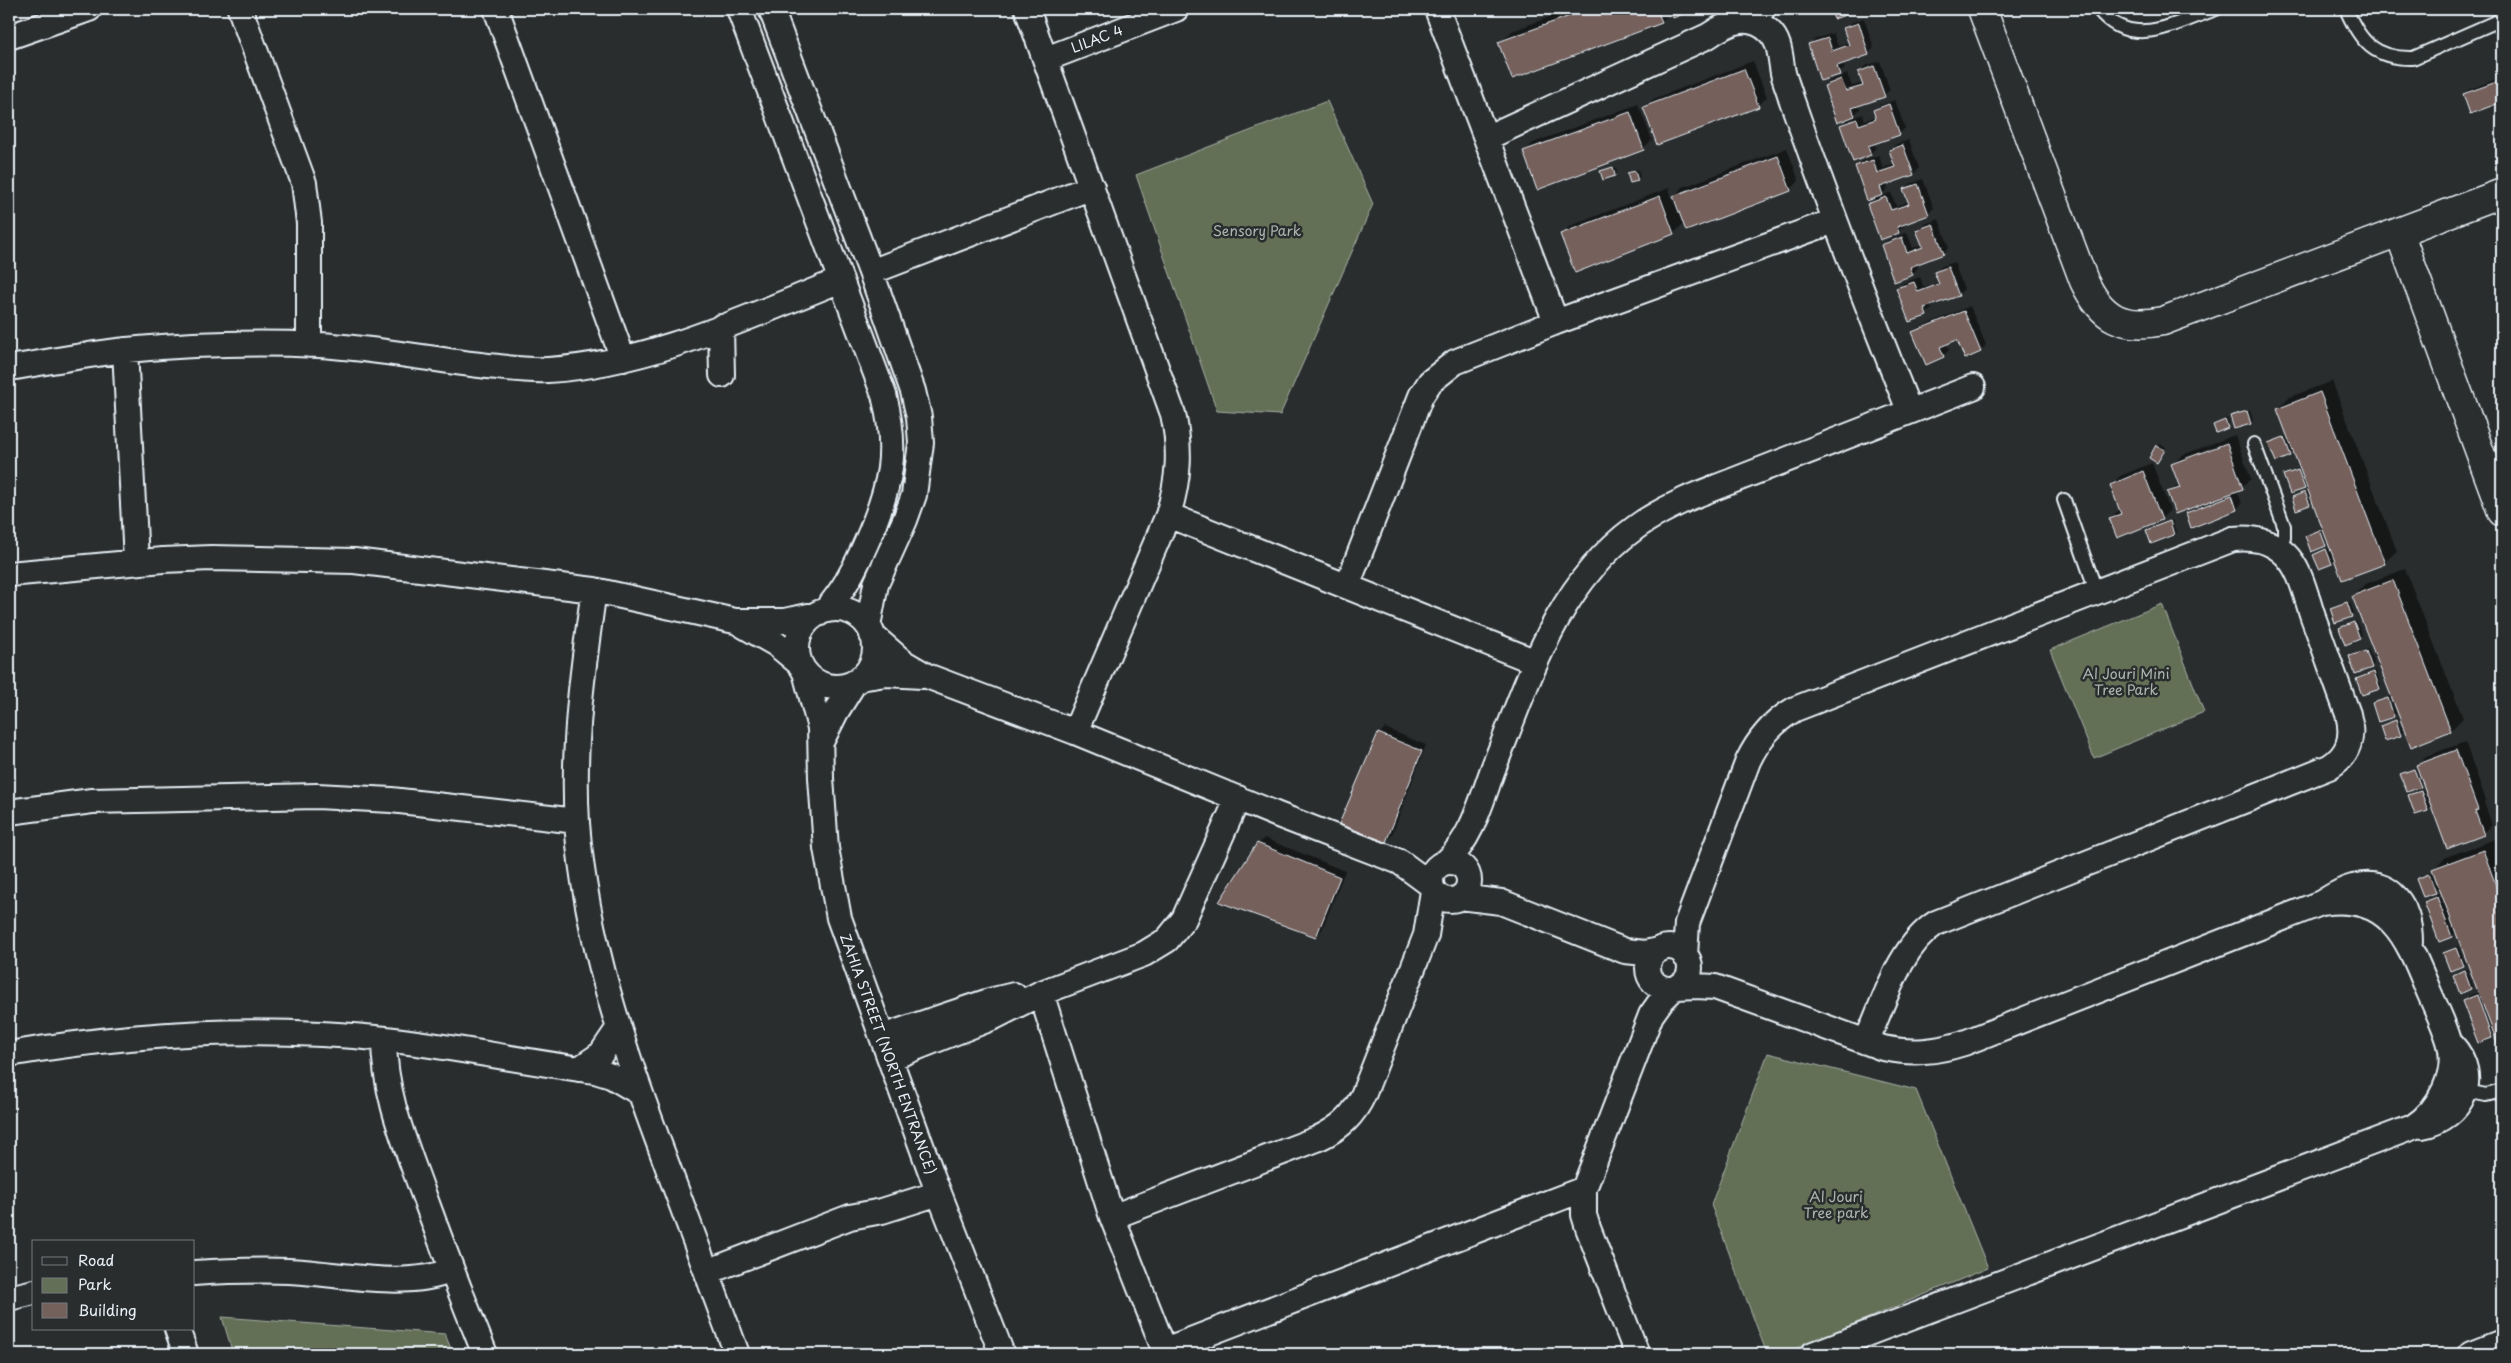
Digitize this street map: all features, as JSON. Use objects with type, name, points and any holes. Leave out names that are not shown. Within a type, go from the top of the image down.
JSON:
[{"type":"street","points":[[11,30],[89,9]]},
{"type":"street","points":[[240,9],[304,183],[310,223],[309,345]]},
{"type":"street","points":[[496,9],[624,359]]},
{"type":"street","points":[[739,9],[884,395],[890,423],[892,459],[884,502],[856,566],[843,589],[822,612],[806,622],[799,635],[797,650],[802,668]]},
{"type":"street","points":[[771,9],[872,272],[913,391],[919,417],[921,443],[914,495],[905,520],[876,584],[870,630],[873,658],[868,669],[857,680],[821,742]]},
{"type":"street","points":[[1027,9],[1173,414],[1178,438],[1179,464],[1176,490],[1168,515],[1075,732]]},
{"type":"street","name":"LILAC 4","points":[[1046,59],[1176,9]]},
{"type":"street","points":[[1437,9],[1556,322]]},
{"type":"street","points":[[1982,9],[2084,281],[2093,299],[2106,314],[2124,323],[2144,325],[2163,320],[2502,193]]},
{"type":"street","points":[[1486,138],[1708,36],[1734,21],[1765,16],[1780,49],[1784,75],[1834,221],[1909,410]]},
{"type":"street","points":[[1708,36],[1733,34],[1754,39],[1768,50],[1784,75]]},
{"type":"street","points":[[872,272],[1092,187]]},
{"type":"street","points":[[820,226],[850,216]]},
{"type":"street","points":[[1347,586],[1414,411],[1430,382],[1455,362],[1556,322],[1834,221]]},
{"type":"street","points":[[2399,232],[2502,512]]},
{"type":"street","points":[[9,368],[126,350],[220,345],[309,345],[460,364],[546,370],[624,359],[721,327],[840,280]]},
{"type":"street","points":[[721,327],[722,375]]},
{"type":"street","points":[[126,350],[136,561]]},
{"type":"street","points":[[1112,1217],[1317,1139],[1341,1126],[1351,1117],[1362,1100],[1426,934],[1433,872],[1458,849],[1468,834],[1536,662],[1569,598],[1583,578],[1610,548],[1635,528],[1662,511],[1691,497],[1909,410],[1972,387]]},
{"type":"street","points":[[1168,515],[1536,662]]},
{"type":"street","points":[[1651,1015],[1648,964],[1674,953],[1687,924],[1748,762],[1754,748],[1771,726],[1795,709],[2232,539],[2256,539],[2278,547],[2288,556],[2300,579],[2348,714],[2351,734],[2344,754],[2329,767],[1936,923],[1926,930],[1909,949],[1866,1042]]},
{"type":"street","points":[[9,574],[136,561],[211,558],[354,561],[594,590],[735,621],[785,621],[838,609],[860,617],[870,630],[898,658],[927,676],[1075,732],[1400,862],[1432,888],[1442,900],[1458,899],[1501,902],[1625,951],[1674,953],[1715,987],[1866,1042],[1904,1052],[1924,1053],[1951,1048],[2321,903],[2354,887],[2364,885],[2382,889],[2398,900],[2404,908],[2410,926],[2410,946],[2450,1042],[2458,1052],[2466,1070],[2466,1091],[2456,1109],[2427,1125],[2413,1127],[1814,1354]]},
{"type":"street","points":[[594,590],[580,704],[577,821],[582,873],[591,926],[618,1029],[737,1354]]},
{"type":"street","points":[[735,621],[770,640],[822,685],[832,687],[857,680],[893,674],[927,676]]},
{"type":"street","name":"ZAHIA STREET (NORTH ENTRANCE)","points":[[802,668],[818,714],[821,742],[822,813],[832,884],[840,918],[936,1186],[1002,1354]]},
{"type":"street","points":[[9,812],[92,801],[317,796],[391,800],[577,821]]},
{"type":"street","points":[[886,1048],[989,1001],[1023,994],[1041,993],[1144,954],[1167,940],[1184,919],[1238,798]]},
{"type":"street","points":[[1426,934],[1468,888],[1468,834]]},
{"type":"street","points":[[1400,862],[1458,864],[1467,874],[1501,902]]},
{"type":"street","points":[[1625,951],[1636,960],[1650,978],[1661,988],[1715,987]]},
{"type":"street","points":[[1637,1354],[1588,1228],[1584,1215],[1584,1189],[1651,1015],[1661,1001],[1688,976],[1674,953]]},
{"type":"street","points":[[1041,993],[1112,1217],[1166,1352],[1584,1189]]},
{"type":"street","points":[[578,1069],[601,1054],[618,1029]]},
{"type":"street","points":[[9,1054],[79,1044],[223,1033],[310,1034],[384,1039],[578,1069],[611,1076],[640,1093]]},
{"type":"street","points":[[384,1039],[385,1077],[391,1104],[451,1270],[485,1354]]},
{"type":"street","points":[[2413,1127],[2431,1112],[2444,1089],[2450,1066],[2450,1042]]},
{"type":"street","points":[[706,1272],[850,1217],[882,1211],[936,1186]]},
{"type":"street","points":[[195,1273],[289,1272],[411,1280],[432,1278],[451,1270]]},
{"type":"street","points":[[9,1298],[32,1292]]},
{"type":"street","points":[[177,1330],[186,1354]]},
{"type":"street","points":[[2471,1354],[2502,1342]]},
{"type":"lane","points":[[2098,9],[2116,26],[2139,32],[2152,31],[2216,9]]},
{"type":"lane","points":[[2346,9],[2356,30],[2367,44],[2383,54],[2401,58],[2413,58],[2502,20]]},
{"type":"lane","points":[[2254,444],[2284,526],[2284,538],[2278,547]]},
{"type":"lane","points":[[2064,500],[2097,593]]},
{"type":"lane","points":[[2466,1091],[2486,1095],[2502,1091]]},
{"type":"green space","name":"Sensory Park","points":[[1327,101],[1373,204],[1280,415],[1217,411],[1136,175]]},
{"type":"green space","name":"Al Jouri Mini Tree Park","points":[[2162,604],[2204,712],[2094,758],[2050,650]]},
{"type":"green space","name":"Al Jouri Tree park","points":[[1768,1053],[1916,1090],[1988,1268],[1782,1354],[1767,1354],[1711,1205]]},
{"type":"green space","points":[[222,1317],[445,1334],[453,1354],[233,1354]]},
{"type":"building","points":[[1589,9],[1657,9],[1662,23],[1512,79],[1498,42]]},
{"type":"building","points":[[1670,9],[1696,9],[1673,18]]},
{"type":"building","points":[[1830,9],[1847,9],[1848,14],[1834,19]]},
{"type":"building","points":[[1859,23],[1869,55],[1837,66],[1840,75],[1820,81],[1808,44],[1828,38],[1832,51],[1849,45],[1843,28]]},
{"type":"building","points":[[1874,66],[1885,97],[1852,108],[1855,116],[1837,123],[1824,86],[1841,79],[1846,91],[1863,86],[1858,72]]},
{"type":"building","points":[[1744,69],[1759,107],[1657,145],[1643,107]]},
{"type":"building","points":[[2502,80],[2502,102],[2470,114],[2463,94]]},
{"type":"building","points":[[1889,104],[1900,135],[1868,146],[1871,155],[1853,162],[1840,125],[1857,119],[1859,125],[1876,119],[1873,110]]},
{"type":"building","points":[[1630,112],[1644,150],[1537,190],[1523,151]]},
{"type":"building","points":[[1903,145],[1914,175],[1880,187],[1883,195],[1867,201],[1855,166],[1873,160],[1877,173],[1895,167],[1889,150]]},
{"type":"building","points":[[1778,156],[1791,191],[1686,231],[1673,196]]},
{"type":"building","points":[[1613,167],[1615,176],[1603,180],[1600,171]]},
{"type":"building","points":[[1635,171],[1638,181],[1630,183],[1627,173]]},
{"type":"building","points":[[1918,184],[1929,215],[1897,227],[1899,233],[1880,240],[1867,204],[1886,197],[1891,210],[1909,204],[1903,189]]},
{"type":"building","points":[[1660,196],[1674,234],[1575,273],[1560,234]]},
{"type":"building","points":[[1933,224],[1944,254],[1910,267],[1913,275],[1894,282],[1881,245],[1902,237],[1907,253],[1923,247],[1916,230]]},
{"type":"building","points":[[1948,267],[1959,296],[1924,308],[1927,316],[1909,322],[1896,288],[1914,282],[1918,292],[1939,284],[1934,272]]},
{"type":"building","points":[[1964,311],[1981,352],[1965,359],[1957,340],[1940,347],[1944,357],[1926,365],[1912,332]]},
{"type":"building","points":[[2320,392],[2385,564],[2342,580],[2277,409]]},
{"type":"building","points":[[2247,411],[2251,424],[2234,429],[2230,416]]},
{"type":"building","points":[[2225,420],[2228,428],[2216,433],[2213,425]]},
{"type":"building","points":[[2284,437],[2291,456],[2276,462],[2268,443]]},
{"type":"building","points":[[2227,443],[2243,489],[2175,514],[2167,492],[2180,488],[2171,464]]},
{"type":"building","points":[[2156,445],[2165,450],[2157,463],[2149,458]]},
{"type":"building","points":[[2298,470],[2305,489],[2290,494],[2283,475]]},
{"type":"building","points":[[2143,471],[2162,520],[2117,538],[2109,518],[2121,514],[2110,485]]},
{"type":"building","points":[[2305,492],[2310,505],[2296,510],[2292,497]]},
{"type":"building","points":[[2232,495],[2237,510],[2191,528],[2186,513]]},
{"type":"building","points":[[2170,521],[2174,535],[2151,544],[2146,530]]},
{"type":"building","points":[[2320,530],[2326,546],[2311,552],[2305,536]]},
{"type":"building","points":[[2326,549],[2332,564],[2319,569],[2313,555]]},
{"type":"building","points":[[2393,580],[2451,731],[2411,747],[2352,596]]},
{"type":"building","points":[[2347,602],[2352,617],[2335,623],[2330,608]]},
{"type":"building","points":[[2354,622],[2360,639],[2345,645],[2339,628]]},
{"type":"building","points":[[2366,651],[2372,668],[2355,674],[2349,656]]},
{"type":"building","points":[[2374,672],[2380,689],[2362,695],[2356,679]]},
{"type":"building","points":[[2388,698],[2394,717],[2378,722],[2372,703]]},
{"type":"building","points":[[2396,720],[2401,736],[2385,741],[2380,726]]},
{"type":"building","points":[[1378,733],[1422,751],[1386,842],[1339,824]]},
{"type":"building","points":[[2456,750],[2478,810],[2475,811],[2484,835],[2447,849],[2416,765]]},
{"type":"building","points":[[2414,769],[2421,787],[2407,792],[2400,774]]},
{"type":"building","points":[[2421,791],[2428,811],[2415,815],[2408,795]]},
{"type":"building","points":[[1257,843],[1340,877],[1316,937],[1219,902]]},
{"type":"building","points":[[2483,850],[2502,902],[2502,1044],[2498,1045],[2432,869]]},
{"type":"building","points":[[2429,874],[2436,893],[2423,897],[2416,879]]},
{"type":"building","points":[[2437,897],[2452,937],[2439,942],[2424,902]]},
{"type":"building","points":[[2456,948],[2463,966],[2450,971],[2443,953]]},
{"type":"building","points":[[2464,970],[2471,989],[2460,994],[2453,975]]},
{"type":"building","points":[[2477,995],[2492,1038],[2478,1043],[2462,1001]]}]
